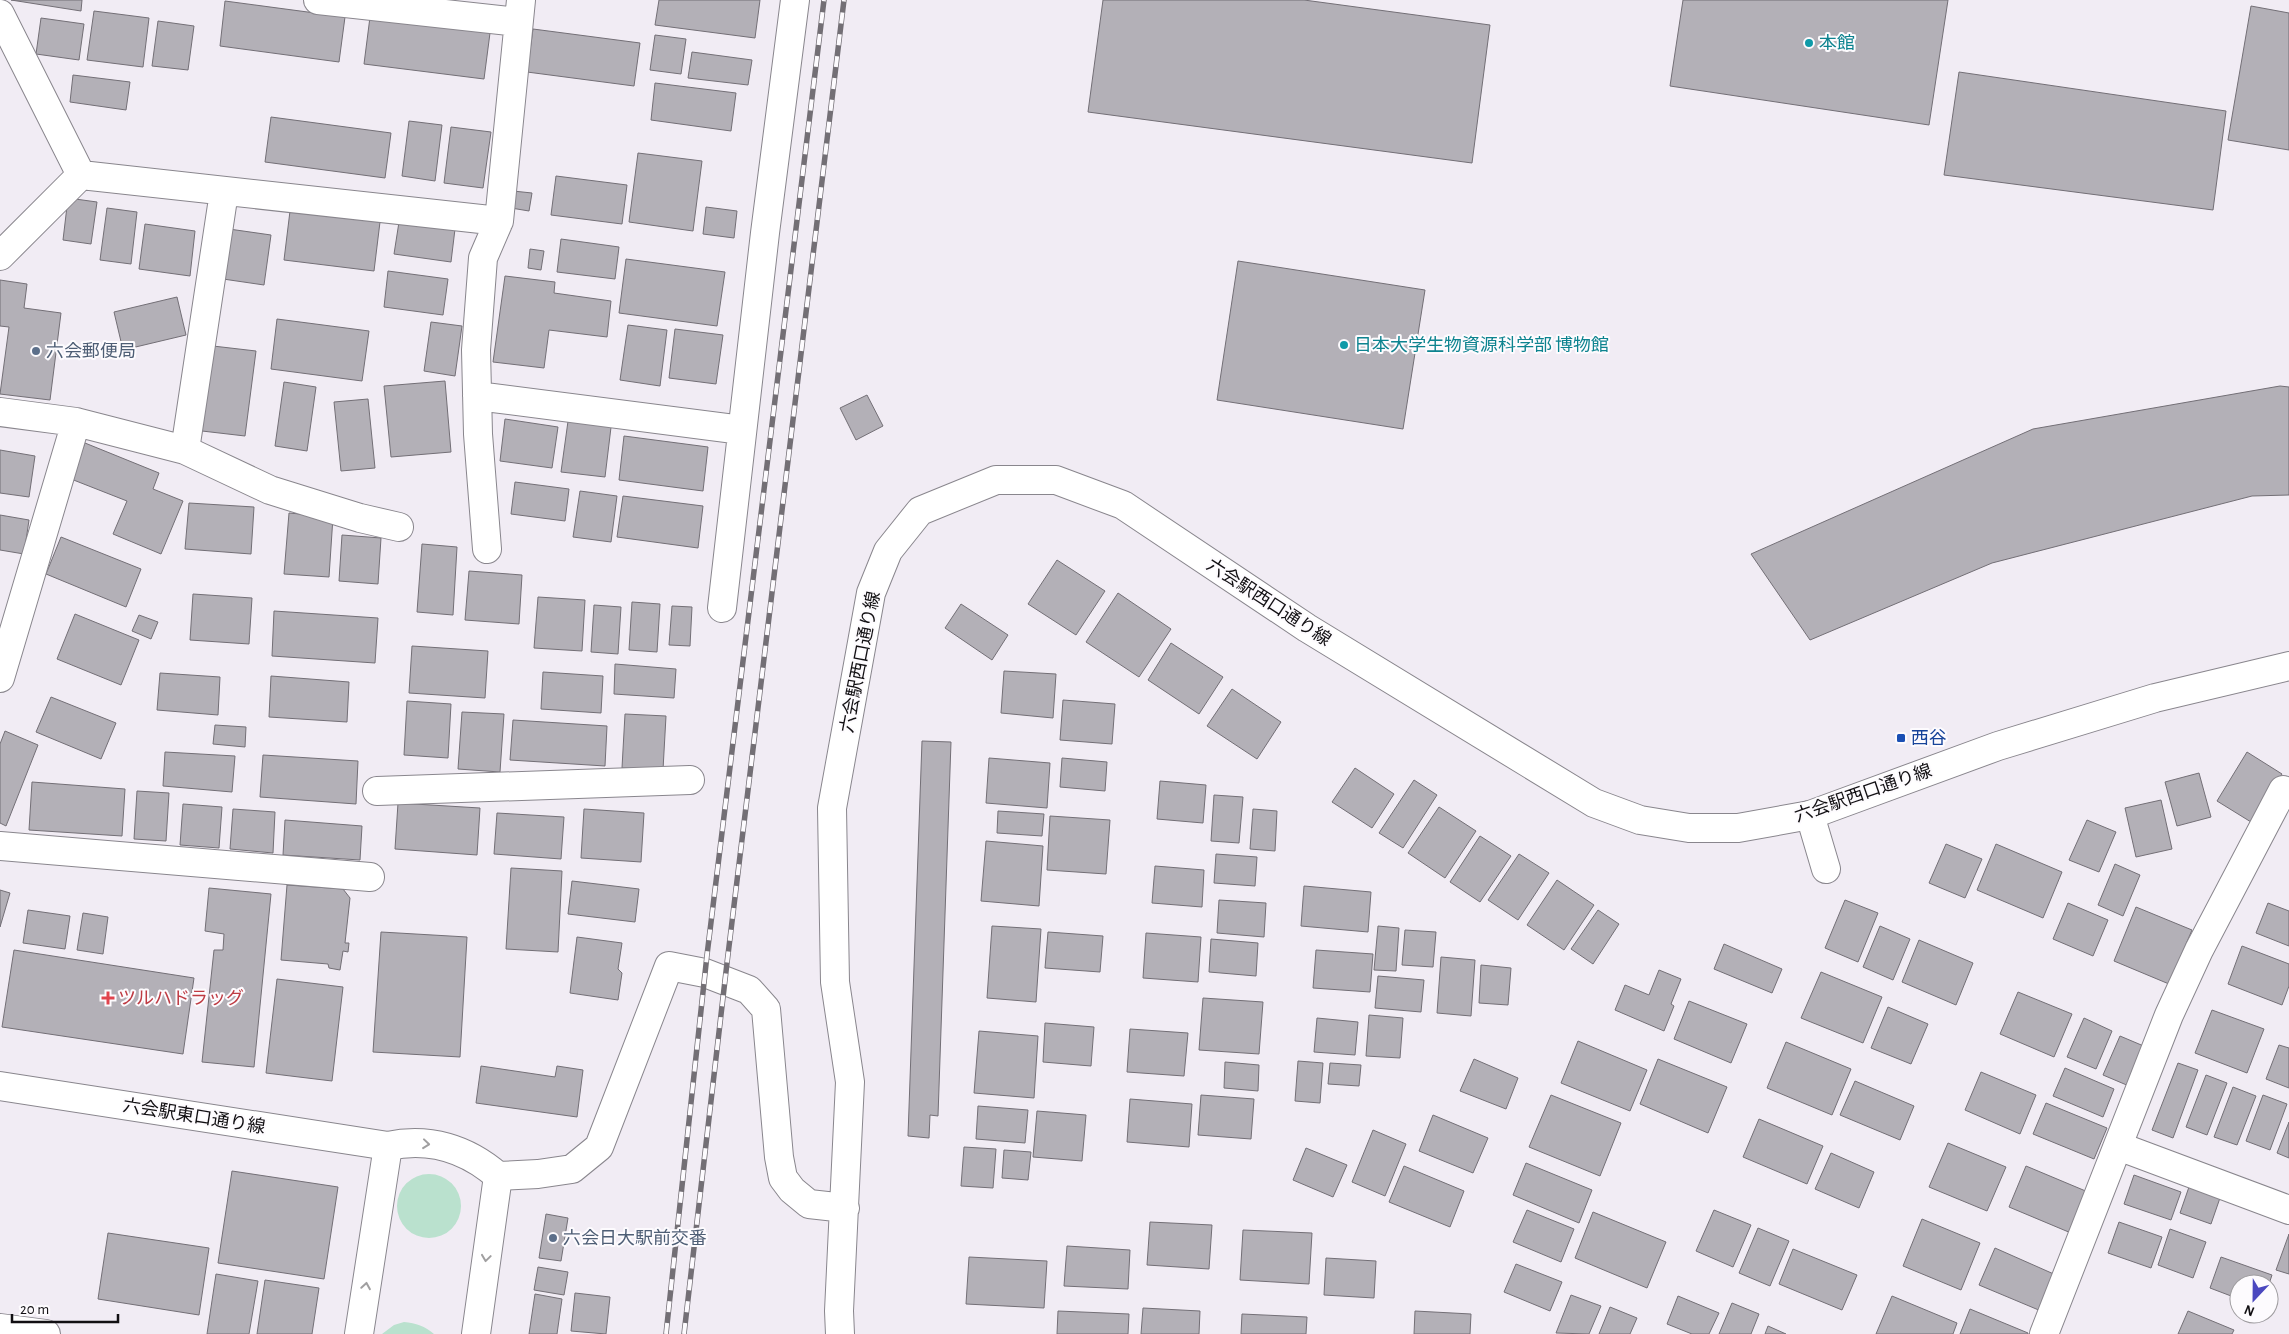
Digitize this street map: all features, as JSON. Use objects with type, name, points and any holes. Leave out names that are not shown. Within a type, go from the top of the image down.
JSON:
[{"type":"street","points":[[318,0],[520,11],[499,221],[482,258],[476,350],[478,434],[487,549]]},
{"type":"street","points":[[722,608],[795,0]]},
{"type":"street","points":[[0,14],[81,175]]},
{"type":"street","points":[[81,175],[499,221]]},
{"type":"street","points":[[0,256],[81,175]]},
{"type":"street","points":[[186,450],[224,192]]},
{"type":"street","points":[[477,396],[742,430]]},
{"type":"street","points":[[0,412],[76,422],[186,450],[270,490],[360,518],[400,527]]},
{"type":"street","points":[[0,678],[12,596],[76,422]]},
{"type":"street","name":"六会駅西口通り線","points":[[840,1334],[839,1311],[850,1082],[835,982],[832,808],[871,593],[888,551],[920,511],[996,480],[1056,480],[1123,505],[1307,628],[1594,803],[1640,820],[1689,828],[1738,828],[1810,815],[2017,741],[2155,698],[2289,666]]},
{"type":"street","points":[[377,791],[690,780]]},
{"type":"street","points":[[2044,1334],[2163,1030],[2199,950],[2283,790]]},
{"type":"street","points":[[1810,815],[1826,869]]},
{"type":"street","points":[[0,846],[370,877]]},
{"type":"street","points":[[476,1334],[498,1176],[538,1174],[572,1169],[599,1147],[669,966],[705,973],[749,990],[766,1009],[779,1157],[783,1178],[792,1190],[809,1204],[845,1208]]},
{"type":"street","name":"六会駅東口通り線","points":[[0,1086],[388,1146],[407,1142],[446,1146],[481,1162],[498,1176]]},
{"type":"street","points":[[359,1334],[388,1146]]},
{"type":"street","points":[[2118,1146],[2289,1210]]},
{"type":"street","points":[[0,1328],[46,1334]]},
{"type":"green space","points":[[429,1174],[447,1180],[455,1188],[461,1206],[455,1224],[447,1232],[429,1238],[411,1232],[403,1224],[397,1206],[403,1188],[411,1180]]},
{"type":"green space","points":[[404,1322],[420,1325],[434,1334],[382,1334],[394,1325]]},
{"type":"building","points":[[11,0],[82,0],[81,11]]},
{"type":"building","points":[[659,0],[760,0],[755,38],[655,25]]},
{"type":"building","points":[[1103,0],[1304,0],[1490,25],[1472,163],[1088,112]]},
{"type":"building","name":"本館","points":[[1683,0],[1948,0],[1929,125],[1670,86]]},
{"type":"building","points":[[225,1],[345,17],[339,62],[220,46]]},
{"type":"building","points":[[2251,6],[2289,13],[2289,150],[2228,140]]},
{"type":"building","points":[[94,11],[149,18],[143,67],[87,60]]},
{"type":"building","points":[[370,17],[490,33],[484,79],[364,64]]},
{"type":"building","points":[[41,18],[84,24],[79,60],[36,54]]},
{"type":"building","points":[[158,21],[194,26],[188,70],[152,66]]},
{"type":"building","points":[[533,29],[640,43],[634,86],[527,72]]},
{"type":"building","points":[[655,35],[686,39],[681,74],[650,70]]},
{"type":"building","points":[[692,52],[752,60],[748,85],[688,78]]},
{"type":"building","points":[[1959,72],[2226,111],[2213,210],[1944,175]]},
{"type":"building","points":[[73,75],[130,82],[126,110],[70,102]]},
{"type":"building","points":[[655,83],[736,93],[731,131],[651,120]]},
{"type":"building","points":[[271,117],[391,133],[385,178],[265,162]]},
{"type":"building","points":[[409,121],[442,125],[435,181],[402,176]]},
{"type":"building","points":[[451,127],[491,132],[483,188],[444,183]]},
{"type":"building","points":[[638,153],[702,161],[693,231],[629,222]]},
{"type":"building","points":[[556,176],[627,185],[622,224],[551,215]]},
{"type":"building","points":[[513,191],[532,193],[529,211],[511,208]]},
{"type":"building","points":[[68,198],[97,202],[91,244],[63,240]]},
{"type":"building","points":[[706,207],[737,211],[734,238],[703,234]]},
{"type":"building","points":[[107,208],[137,212],[131,264],[100,260]]},
{"type":"building","points":[[290,211],[380,222],[374,271],[284,260]]},
{"type":"building","points":[[399,222],[455,229],[451,262],[394,254]]},
{"type":"building","points":[[145,224],[195,231],[190,276],[139,269]]},
{"type":"building","points":[[229,229],[271,235],[264,285],[223,279]]},
{"type":"building","points":[[561,239],[619,247],[615,279],[557,272]]},
{"type":"building","points":[[530,249],[544,251],[541,270],[528,268]]},
{"type":"building","points":[[626,259],[725,272],[717,326],[619,313]]},
{"type":"building","points":[[1238,261],[1425,290],[1403,429],[1217,400]]},
{"type":"building","points":[[388,271],[448,279],[443,315],[384,307]]},
{"type":"building","points":[[505,276],[555,282],[554,293],[611,301],[607,337],[549,330],[544,368],[493,362]]},
{"type":"building","points":[[0,280],[27,284],[24,308],[61,313],[50,400],[0,394],[9,327],[0,326]]},
{"type":"building","points":[[177,297],[186,335],[123,350],[114,312]]},
{"type":"building","points":[[277,319],[369,331],[362,381],[271,369]]},
{"type":"building","points":[[431,322],[462,326],[455,376],[424,371]]},
{"type":"building","points":[[628,325],[667,330],[660,386],[620,380]]},
{"type":"building","points":[[675,329],[723,335],[716,384],[669,378]]},
{"type":"building","points":[[213,346],[256,351],[245,436],[202,431]]},
{"type":"building","points":[[445,381],[451,452],[391,457],[384,386]]},
{"type":"building","points":[[284,382],[316,387],[307,451],[275,446]]},
{"type":"building","points":[[2280,386],[2289,387],[2289,495],[2252,496],[1992,563],[1810,640],[1751,554],[2033,429]]},
{"type":"building","points":[[867,395],[883,426],[856,440],[840,408]]},
{"type":"building","points":[[368,399],[375,468],[341,471],[334,402]]},
{"type":"building","points":[[569,414],[612,419],[605,477],[561,472]]},
{"type":"building","points":[[505,419],[558,427],[552,468],[500,461]]},
{"type":"building","points":[[624,436],[708,447],[703,491],[619,480]]},
{"type":"building","points":[[85,443],[159,473],[153,489],[183,501],[161,554],[113,534],[127,501],[71,479]]},
{"type":"building","points":[[0,450],[35,456],[29,497],[0,493]]},
{"type":"building","points":[[515,482],[569,489],[565,521],[511,514]]},
{"type":"building","points":[[580,491],[617,496],[611,542],[573,537]]},
{"type":"building","points":[[623,496],[703,506],[698,548],[617,537]]},
{"type":"building","points":[[189,503],[254,507],[251,554],[185,549]]},
{"type":"building","points":[[289,513],[333,517],[329,577],[284,574]]},
{"type":"building","points":[[0,515],[29,520],[24,554],[0,550]]},
{"type":"building","points":[[342,535],[381,538],[378,584],[339,581]]},
{"type":"building","points":[[61,537],[141,569],[126,607],[46,574]]},
{"type":"building","points":[[422,544],[457,547],[453,615],[417,612]]},
{"type":"building","points":[[1057,560],[1105,591],[1076,635],[1028,604]]},
{"type":"building","points":[[469,571],[522,575],[519,624],[465,620]]},
{"type":"building","points":[[1118,593],[1171,629],[1139,677],[1086,642]]},
{"type":"building","points":[[193,594],[252,598],[249,644],[190,640]]},
{"type":"building","points":[[538,597],[585,600],[582,651],[534,648]]},
{"type":"building","points":[[632,602],[660,604],[657,652],[629,650]]},
{"type":"building","points":[[961,604],[1008,635],[992,660],[945,628]]},
{"type":"building","points":[[594,605],[621,607],[618,654],[591,652]]},
{"type":"building","points":[[672,606],[692,607],[690,646],[669,645]]},
{"type":"building","points":[[274,611],[378,618],[375,663],[272,656]]},
{"type":"building","points":[[75,614],[139,640],[121,685],[57,659]]},
{"type":"building","points":[[139,615],[158,622],[151,639],[132,631]]},
{"type":"building","points":[[1171,643],[1223,677],[1199,714],[1148,680]]},
{"type":"building","points":[[412,646],[488,651],[485,698],[409,693]]},
{"type":"building","points":[[615,664],[676,669],[674,698],[614,694]]},
{"type":"building","points":[[1004,671],[1056,674],[1053,718],[1001,713]]},
{"type":"building","points":[[543,672],[603,676],[601,713],[541,709]]},
{"type":"building","points":[[160,673],[220,677],[218,715],[157,710]]},
{"type":"building","points":[[271,676],[349,682],[347,722],[269,717]]},
{"type":"building","points":[[1232,689],[1281,722],[1257,759],[1207,726]]},
{"type":"building","points":[[51,697],[116,723],[101,759],[36,732]]},
{"type":"building","points":[[1063,700],[1115,704],[1112,744],[1060,740]]},
{"type":"building","points":[[407,701],[451,704],[448,758],[404,755]]},
{"type":"building","points":[[462,712],[504,714],[500,772],[458,769]]},
{"type":"building","points":[[625,714],[666,716],[663,770],[622,768]]},
{"type":"building","points":[[513,720],[607,726],[605,766],[510,760]]},
{"type":"building","points":[[215,725],[246,727],[245,747],[213,744]]},
{"type":"building","points":[[5,731],[38,745],[6,826],[0,823],[0,744]]},
{"type":"building","points":[[922,741],[951,742],[938,1116],[930,1115],[929,1138],[908,1136]]},
{"type":"building","points":[[165,752],[235,756],[232,792],[163,786]]},
{"type":"building","points":[[2247,752],[2282,774],[2251,822],[2217,801]]},
{"type":"building","points":[[263,755],[358,761],[356,804],[260,797]]},
{"type":"building","points":[[989,758],[1050,763],[1047,808],[986,803]]},
{"type":"building","points":[[1062,758],[1107,762],[1105,791],[1060,787]]},
{"type":"building","points":[[1355,768],[1394,794],[1372,828],[1332,802]]},
{"type":"building","points":[[2199,773],[2211,817],[2177,826],[2165,782]]},
{"type":"building","points":[[1414,780],[1437,795],[1403,848],[1379,833]]},
{"type":"building","points":[[1160,781],[1206,785],[1203,823],[1157,819]]},
{"type":"building","points":[[32,782],[125,789],[122,836],[29,830]]},
{"type":"building","points":[[137,791],[169,793],[166,841],[134,839]]},
{"type":"building","points":[[1214,795],[1243,797],[1239,843],[1211,841]]},
{"type":"building","points":[[2161,800],[2172,849],[2136,857],[2125,808]]},
{"type":"building","points":[[398,803],[480,808],[477,855],[395,849]]},
{"type":"building","points":[[183,804],[222,807],[219,848],[180,845]]},
{"type":"building","points":[[1439,807],[1476,831],[1445,878],[1408,853]]},
{"type":"building","points":[[233,809],[275,812],[273,853],[230,849]]},
{"type":"building","points":[[584,809],[644,813],[641,862],[581,858]]},
{"type":"building","points":[[1253,809],[1277,811],[1275,851],[1250,849]]},
{"type":"building","points":[[998,811],[1044,814],[1042,836],[997,833]]},
{"type":"building","points":[[497,813],[564,817],[561,859],[494,854]]},
{"type":"building","points":[[1050,816],[1110,820],[1106,874],[1047,870]]},
{"type":"building","points":[[285,820],[362,826],[360,860],[283,855]]},
{"type":"building","points":[[2087,820],[2116,832],[2099,872],[2069,860]]},
{"type":"building","points":[[1480,836],[1511,856],[1480,902],[1450,882]]},
{"type":"building","points":[[986,841],[1043,846],[1039,906],[981,901]]},
{"type":"building","points":[[1946,844],[1982,859],[1965,898],[1929,883]]},
{"type":"building","points":[[1996,844],[2062,872],[2043,918],[1977,890]]},
{"type":"building","points":[[1216,854],[1257,857],[1255,886],[1214,883]]},
{"type":"building","points":[[1519,854],[1549,873],[1518,920],[1488,900]]},
{"type":"building","points":[[2115,864],[2140,875],[2123,916],[2098,905]]},
{"type":"building","points":[[1155,866],[1204,870],[1202,907],[1152,903]]},
{"type":"building","points":[[511,868],[562,871],[558,952],[506,949]]},
{"type":"building","points":[[1557,880],[1594,905],[1564,950],[1527,925]]},
{"type":"building","points":[[572,881],[639,889],[635,922],[568,914]]},
{"type":"building","points":[[287,885],[343,889],[350,898],[345,943],[349,943],[348,952],[343,951],[340,970],[329,968],[328,964],[281,960]]},
{"type":"building","points":[[1304,886],[1371,892],[1368,932],[1301,926]]},
{"type":"building","points":[[209,888],[271,894],[254,1067],[202,1062],[214,950],[223,950],[224,934],[205,931]]},
{"type":"building","points":[[0,890],[10,893],[0,927]]},
{"type":"building","points":[[1219,900],[1266,903],[1264,937],[1217,933]]},
{"type":"building","points":[[1845,900],[1878,913],[1858,962],[1825,948]]},
{"type":"building","points":[[2068,903],[2108,920],[2093,956],[2053,939]]},
{"type":"building","points":[[2268,903],[2289,911],[2289,946],[2256,933]]},
{"type":"building","points":[[2136,907],[2192,930],[2169,984],[2114,961]]},
{"type":"building","points":[[28,910],[70,916],[65,949],[23,943]]},
{"type":"building","points":[[1598,910],[1619,924],[1593,964],[1571,949]]},
{"type":"building","points":[[83,913],[108,917],[103,954],[77,950]]},
{"type":"building","points":[[992,926],[1041,929],[1036,1002],[987,998]]},
{"type":"building","points":[[1378,926],[1399,928],[1396,971],[1374,970]]},
{"type":"building","points":[[1880,926],[1910,939],[1893,980],[1863,967]]},
{"type":"building","points":[[1405,930],[1436,932],[1433,967],[1402,965]]},
{"type":"building","points":[[381,932],[467,937],[460,1057],[373,1052]]},
{"type":"building","points":[[1048,932],[1103,936],[1100,972],[1045,968]]},
{"type":"building","points":[[1146,933],[1201,937],[1198,982],[1143,978]]},
{"type":"building","points":[[577,937],[622,943],[618,969],[622,973],[618,1000],[570,993]]},
{"type":"building","points":[[1211,939],[1258,943],[1256,976],[1209,972]]},
{"type":"building","points":[[1919,940],[1973,963],[1956,1005],[1902,982]]},
{"type":"building","points":[[1724,944],[1782,969],[1772,993],[1714,969]]},
{"type":"building","points":[[2242,946],[2289,964],[2289,986],[2282,1005],[2228,984]]},
{"type":"building","points":[[14,950],[194,978],[183,1054],[2,1027]]},
{"type":"building","points":[[1316,950],[1373,954],[1370,992],[1313,988]]},
{"type":"building","points":[[1441,957],[1475,960],[1471,1016],[1437,1013]]},
{"type":"building","points":[[1481,965],[1511,968],[1508,1005],[1479,1003]]},
{"type":"building","points":[[1659,970],[1681,979],[1671,1004],[1674,1006],[1664,1031],[1615,1010],[1625,985],[1649,995]]},
{"type":"building","points":[[1821,972],[1882,997],[1863,1043],[1801,1018]]},
{"type":"building","points":[[1378,976],[1424,980],[1421,1012],[1375,1008]]},
{"type":"building","points":[[277,979],[343,987],[332,1081],[266,1073]]},
{"type":"building","points":[[2018,992],[2072,1014],[2054,1057],[2000,1034]]},
{"type":"building","points":[[1203,998],[1263,1002],[1259,1054],[1199,1050]]},
{"type":"building","points":[[1689,1001],[1747,1024],[1731,1063],[1674,1039]]},
{"type":"building","points":[[1888,1007],[1928,1024],[1911,1064],[1871,1048]]},
{"type":"building","points":[[2212,1010],[2264,1029],[2247,1073],[2195,1053]]},
{"type":"building","points":[[1369,1015],[1403,1018],[1400,1058],[1366,1056]]},
{"type":"building","points":[[1317,1018],[1358,1022],[1355,1055],[1314,1052]]},
{"type":"building","points":[[2084,1018],[2112,1031],[2096,1069],[2067,1057]]},
{"type":"building","points":[[1045,1023],[1094,1027],[1091,1066],[1043,1062]]},
{"type":"building","points":[[1130,1029],[1188,1033],[1184,1076],[1127,1072]]},
{"type":"building","points":[[979,1031],[1038,1036],[1034,1098],[974,1093]]},
{"type":"building","points":[[2120,1036],[2146,1047],[2129,1086],[2103,1075]]},
{"type":"building","points":[[1578,1041],[1647,1070],[1630,1111],[1561,1083]]},
{"type":"building","points":[[1786,1042],[1851,1069],[1832,1115],[1767,1088]]},
{"type":"building","points":[[2279,1045],[2289,1048],[2289,1088],[2266,1079]]},
{"type":"building","points":[[1474,1059],[1518,1078],[1506,1109],[1460,1091]]},
{"type":"building","points":[[1658,1059],[1727,1087],[1708,1133],[1640,1104]]},
{"type":"building","points":[[1298,1061],[1323,1063],[1320,1103],[1295,1101]]},
{"type":"building","points":[[1225,1062],[1259,1065],[1258,1091],[1224,1088]]},
{"type":"building","points":[[1330,1063],[1361,1065],[1359,1086],[1328,1084]]},
{"type":"building","points":[[2178,1063],[2198,1070],[2173,1138],[2152,1130]]},
{"type":"building","points":[[481,1066],[555,1077],[557,1066],[583,1070],[577,1117],[476,1103]]},
{"type":"building","points":[[2065,1068],[2114,1089],[2103,1117],[2053,1096]]},
{"type":"building","points":[[1981,1072],[2036,1095],[2020,1134],[1965,1110]]},
{"type":"building","points":[[2206,1075],[2227,1083],[2207,1135],[2186,1127]]},
{"type":"building","points":[[1855,1081],[1914,1106],[1900,1140],[1840,1115]]},
{"type":"building","points":[[2233,1087],[2256,1096],[2237,1145],[2214,1137]]},
{"type":"building","points":[[1201,1095],[1254,1099],[1251,1139],[1198,1135]]},
{"type":"building","points":[[1551,1095],[1621,1123],[1600,1176],[1529,1147]]},
{"type":"building","points":[[2263,1095],[2287,1104],[2270,1150],[2246,1141]]},
{"type":"building","points":[[1130,1099],[1192,1104],[1189,1147],[1127,1142]]},
{"type":"building","points":[[2046,1103],[2107,1128],[2094,1159],[2033,1134]]},
{"type":"building","points":[[978,1106],[1028,1110],[1025,1143],[976,1139]]},
{"type":"building","points":[[1037,1111],[1086,1115],[1082,1161],[1033,1157]]},
{"type":"building","points":[[1433,1115],[1488,1138],[1473,1173],[1419,1151]]},
{"type":"building","points":[[1759,1119],[1823,1146],[1807,1184],[1743,1157]]},
{"type":"building","points":[[2289,1122],[2289,1158],[2277,1153]]},
{"type":"building","points":[[1373,1130],[1406,1144],[1385,1196],[1352,1182]]},
{"type":"building","points":[[1948,1143],[2006,1167],[1987,1211],[1929,1187]]},
{"type":"building","points":[[964,1147],[996,1149],[993,1188],[961,1186]]},
{"type":"building","points":[[1306,1148],[1347,1165],[1333,1197],[1293,1180]]},
{"type":"building","points":[[1004,1150],[1031,1152],[1028,1180],[1002,1178]]},
{"type":"building","points":[[1831,1153],[1874,1172],[1859,1208],[1815,1189]]},
{"type":"building","points":[[1526,1163],[1592,1190],[1579,1223],[1513,1195]]},
{"type":"building","points":[[1404,1166],[1464,1191],[1450,1227],[1389,1202]]},
{"type":"building","points":[[2026,1166],[2088,1192],[2071,1233],[2009,1207]]},
{"type":"building","points":[[232,1171],[338,1187],[324,1279],[218,1263]]},
{"type":"building","points":[[2134,1175],[2181,1192],[2171,1220],[2124,1204]]},
{"type":"building","points":[[2190,1184],[2221,1195],[2211,1224],[2180,1213]]},
{"type":"building","points":[[1527,1210],[1574,1229],[1561,1262],[1513,1242]]},
{"type":"building","points":[[1714,1210],[1751,1225],[1733,1267],[1696,1251]]},
{"type":"building","points":[[1593,1212],[1666,1242],[1647,1288],[1575,1258]]},
{"type":"building","name":"六会日大駅前交番","points":[[546,1214],[568,1218],[561,1261],[539,1258]]},
{"type":"building","points":[[1922,1219],[1980,1243],[1961,1290],[1903,1266]]},
{"type":"building","points":[[1150,1222],[1212,1225],[1209,1269],[1147,1265]]},
{"type":"building","points":[[2119,1222],[2162,1237],[2151,1268],[2108,1253]]},
{"type":"building","points":[[1758,1228],[1789,1241],[1770,1286],[1739,1273]]},
{"type":"building","points":[[2170,1229],[2206,1242],[2193,1278],[2158,1265]]},
{"type":"building","points":[[1243,1230],[1312,1233],[1309,1284],[1240,1280]]},
{"type":"building","points":[[108,1233],[209,1248],[199,1315],[98,1299]]},
{"type":"building","points":[[2289,1234],[2289,1274],[2276,1270]]},
{"type":"building","points":[[1067,1246],[1130,1250],[1128,1289],[1064,1286]]},
{"type":"building","points":[[1995,1248],[2056,1275],[2041,1311],[1979,1285]]},
{"type":"building","points":[[1793,1249],[1857,1275],[1842,1310],[1779,1284]]},
{"type":"building","points":[[969,1257],[1047,1261],[1044,1308],[966,1304]]},
{"type":"building","points":[[2221,1257],[2269,1274],[2229,1274],[2229,1295],[2210,1288]]},
{"type":"building","points":[[1326,1258],[1376,1261],[1374,1298],[1324,1295]]},
{"type":"building","points":[[1516,1264],[1562,1282],[1550,1311],[1504,1292]]},
{"type":"building","points":[[538,1267],[568,1272],[564,1295],[534,1290]]},
{"type":"building","points":[[216,1274],[258,1281],[249,1334],[207,1334]]},
{"type":"building","points":[[265,1280],[319,1288],[312,1334],[257,1334]]},
{"type":"building","points":[[575,1293],[610,1297],[606,1334],[571,1331]]},
{"type":"building","points":[[535,1294],[562,1299],[557,1334],[529,1334]]},
{"type":"building","points":[[1571,1295],[1601,1306],[1589,1334],[1556,1333]]},
{"type":"building","points":[[1678,1296],[1719,1313],[1709,1334],[1692,1334],[1667,1324]]},
{"type":"building","points":[[1892,1296],[1957,1323],[1953,1334],[1876,1334]]},
{"type":"building","points":[[1732,1303],[1759,1314],[1751,1334],[1719,1334]]},
{"type":"building","points":[[1610,1307],[1637,1318],[1630,1334],[1599,1334]]},
{"type":"building","points":[[1143,1308],[1200,1311],[1199,1334],[1141,1334]]},
{"type":"building","points":[[1970,1309],[2028,1333],[2028,1334],[1960,1334]]},
{"type":"building","points":[[1058,1311],[1129,1314],[1128,1334],[1057,1334]]},
{"type":"building","points":[[1415,1311],[1471,1314],[1470,1334],[1414,1334]]},
{"type":"building","points":[[2188,1311],[2234,1330],[2232,1334],[2178,1334]]},
{"type":"building","points":[[1242,1314],[1307,1317],[1306,1334],[1241,1334]]},
{"type":"building","points":[[1768,1326],[1786,1334],[1765,1334]]},
{"type":"railway","points":[[666,1334],[707,955],[824,0]]},
{"type":"railway","points":[[684,1334],[844,0]]},
{"type":"place","name":"本館","points":[[1809,43]]},
{"type":"place","name":"日本大学生物資源科学部 博物館","points":[[1344,345]]},
{"type":"place","name":"六会郵便局","points":[[36,351]]},
{"type":"place","name":"西谷","points":[[1901,738]]},
{"type":"place","name":"ツルハドラッグ","points":[[108,998]]},
{"type":"place","name":"六会日大駅前交番","points":[[553,1238]]}]
